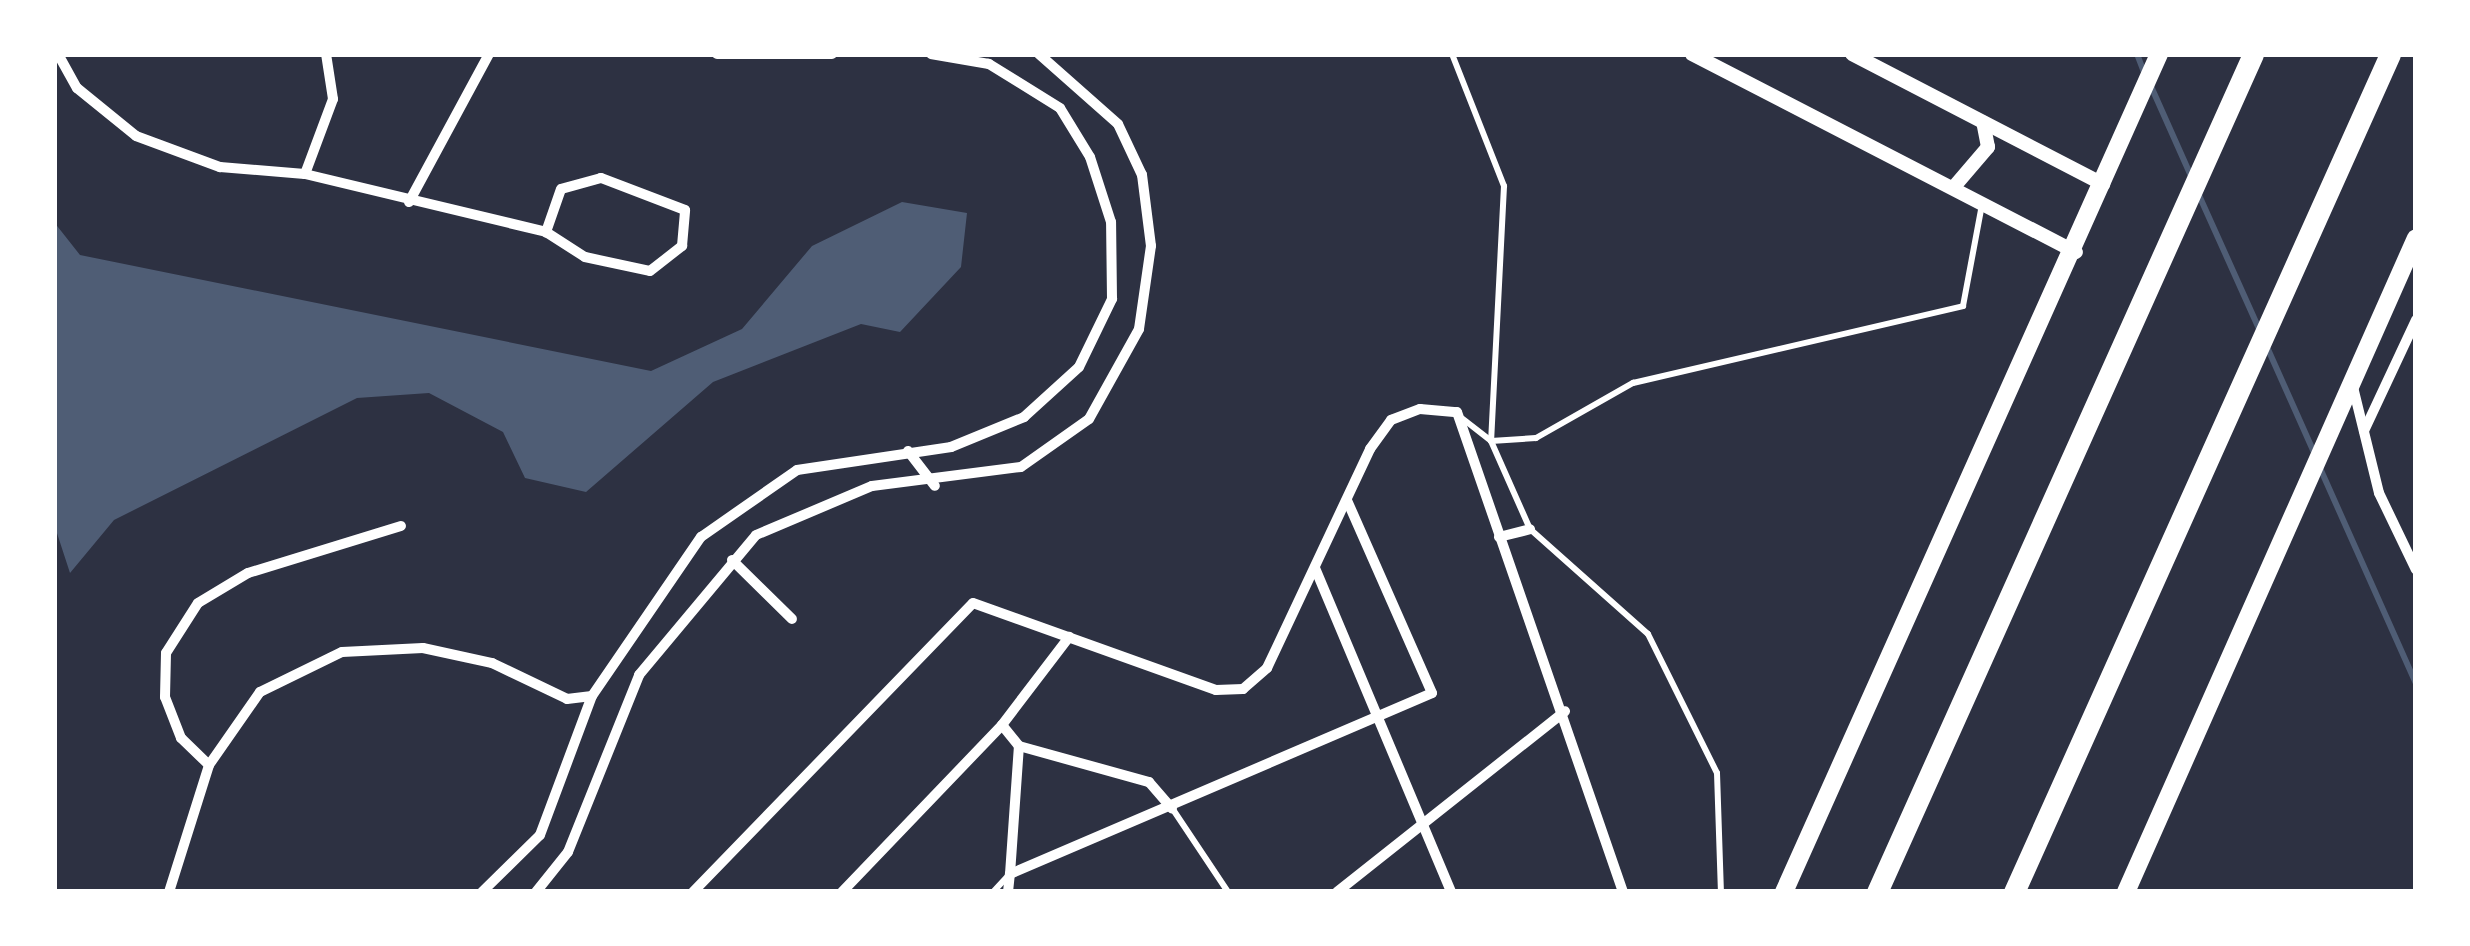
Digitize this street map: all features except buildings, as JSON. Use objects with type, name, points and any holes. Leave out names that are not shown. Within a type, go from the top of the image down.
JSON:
[{"type":"highway","points":[[1877,892],[2253,54]]},
{"type":"highway","points":[[2014,892],[2390,54]]},
{"type":"main road","points":[[1784,892],[2078,253],[2159,54]]},
{"type":"main road","points":[[2126,892],[2329,434],[2349,374],[2416,238]]},
{"type":"street","points":[[58,54],[77,88],[136,136],[220,167],[305,174],[546,232],[585,257],[650,271],[682,246],[685,210],[601,178],[561,189],[546,232]]},
{"type":"street","points":[[305,174],[334,99],[337,68],[326,54]]},
{"type":"street","points":[[409,202],[489,54]]},
{"type":"street","points":[[717,54],[832,54]]},
{"type":"street","points":[[482,892],[540,835],[592,696],[701,537],[797,470],[908,451],[1024,417],[1079,368],[1112,299],[1111,222],[1060,108],[988,64],[931,54]]},
{"type":"street","points":[[536,892],[568,852],[639,675],[756,535],[872,486],[935,486],[1022,467],[1089,419],[1139,329],[1151,246],[1142,175],[1118,124],[1040,54]]},
{"type":"street","points":[[1692,54],[2078,253]]},
{"type":"street","points":[[1852,54],[2103,184]]},
{"type":"street","points":[[1953,188],[1988,147],[1983,122]]},
{"type":"street","points":[[2364,432],[2416,320]]},
{"type":"street","points":[[2349,374],[2364,432],[2416,570]]},
{"type":"street","points":[[693,892],[973,603],[1216,690],[1243,689],[1267,668],[1391,420],[1457,412],[1565,711],[1623,892]]},
{"type":"street","points":[[908,451],[935,486]]},
{"type":"street","points":[[1010,874],[1432,694],[1347,500]]},
{"type":"street","points":[[209,765],[182,738],[165,697],[166,653],[198,603],[248,573],[401,526]]},
{"type":"street","points":[[1499,537],[1530,529]]},
{"type":"street","points":[[732,560],[792,619]]},
{"type":"street","points":[[1315,568],[1424,814],[1450,892]]},
{"type":"street","points":[[842,892],[1002,725],[1069,637]]},
{"type":"street","points":[[169,892],[209,765],[260,692],[342,652],[423,648],[492,663],[567,699],[592,696]]},
{"type":"street","points":[[1337,892],[1424,814],[1565,711]]},
{"type":"street","points":[[1002,725],[1019,746],[1149,782],[1172,808]]},
{"type":"street","points":[[1008,892],[1019,746]]},
{"type":"lane","points":[[1452,54],[1504,186],[1491,441]]},
{"type":"lane","points":[[1491,441],[1536,438],[1633,383],[1963,306],[1982,202]]},
{"type":"lane","points":[[1457,412],[1491,441],[1530,529],[1648,634],[1717,773],[1721,892]]},
{"type":"lane","points":[[1172,808],[1228,892]]},
{"type":"lane","points":[[993,892],[1010,874]]},
{"type":"water","points":[[902,202],[967,213],[961,267],[900,332],[861,324],[713,382],[586,492],[525,478],[503,432],[429,393],[357,398],[114,520],[70,573],[54,524],[54,222],[80,255],[651,371],[742,329],[812,246]]},
{"type":"waterway","points":[[2137,54],[2144,72]]},
{"type":"waterway","points":[[2150,84],[2191,176]]},
{"type":"waterway","points":[[2198,193],[2259,329]]},
{"type":"waterway","points":[[2267,347],[2315,455]]},
{"type":"waterway","points":[[2320,468],[2416,684]]}]
